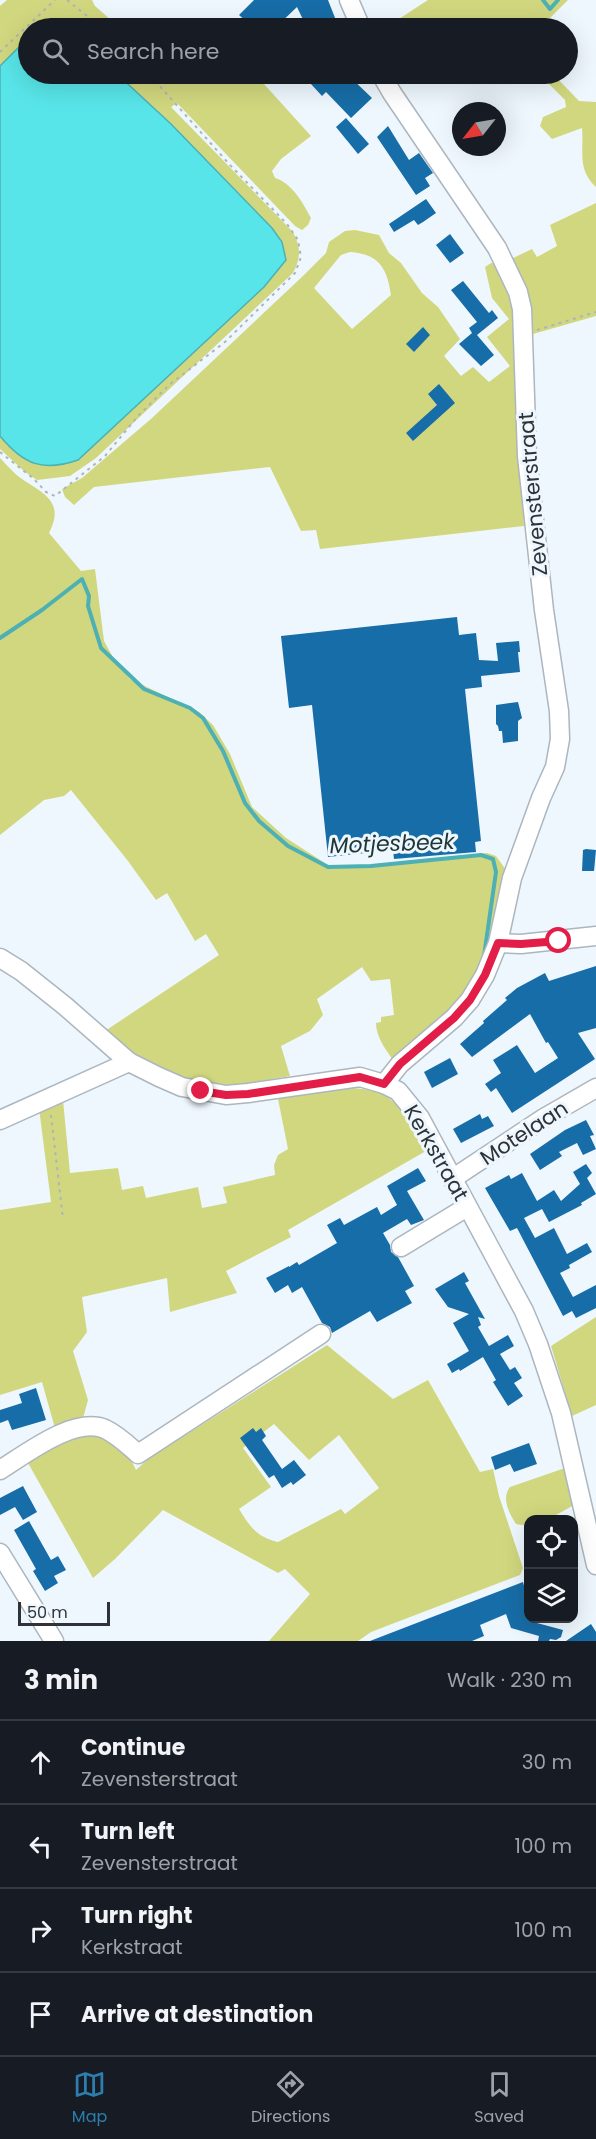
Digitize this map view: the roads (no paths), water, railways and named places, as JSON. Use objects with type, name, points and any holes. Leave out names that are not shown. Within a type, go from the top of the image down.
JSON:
[{"type":"street","points":[[349,0],[357,18]]},
{"type":"street","name":"Zevensterstraat","points":[[384,1084],[400,1064],[454,1018],[470,1000],[485,975],[498,943],[512,878],[541,798],[555,767],[560,739],[559,711],[526,456],[522,309],[518,292],[497,248],[387,84]]},
{"type":"street","points":[[498,943],[521,944],[596,936]]},
{"type":"street","name":"Kerkstraat","points":[[0,958],[21,971],[65,1006],[129,1062],[182,1087],[226,1095],[248,1094],[360,1077],[398,1091],[420,1118],[524,1311],[538,1344],[561,1413],[596,1565]]},
{"type":"street","points":[[0,1120],[129,1062]]},
{"type":"street","name":"Motelaan","points":[[452,1179],[544,1118],[596,1088]]},
{"type":"street","points":[[401,1247],[467,1207]]},
{"type":"street","points":[[0,1470],[65,1432],[81,1427],[102,1428],[117,1436],[138,1454],[321,1334]]},
{"type":"street","points":[[0,1553],[54,1641]]},
{"type":"water","points":[[18,48],[18,84],[128,84],[171,124],[272,228],[282,242],[286,260],[264,287],[78,460],[66,464],[44,465],[26,460],[0,436],[0,66]]},
{"type":"waterway","points":[[543,0],[550,9],[558,0]]},
{"type":"waterway","name":"Motjesbeek","points":[[0,638],[42,610],[82,579],[89,596],[88,606],[101,648],[144,689],[190,708],[203,718],[223,751],[245,803],[259,821],[288,846],[328,867],[371,866],[481,855],[493,859],[496,872],[484,956]]}]
